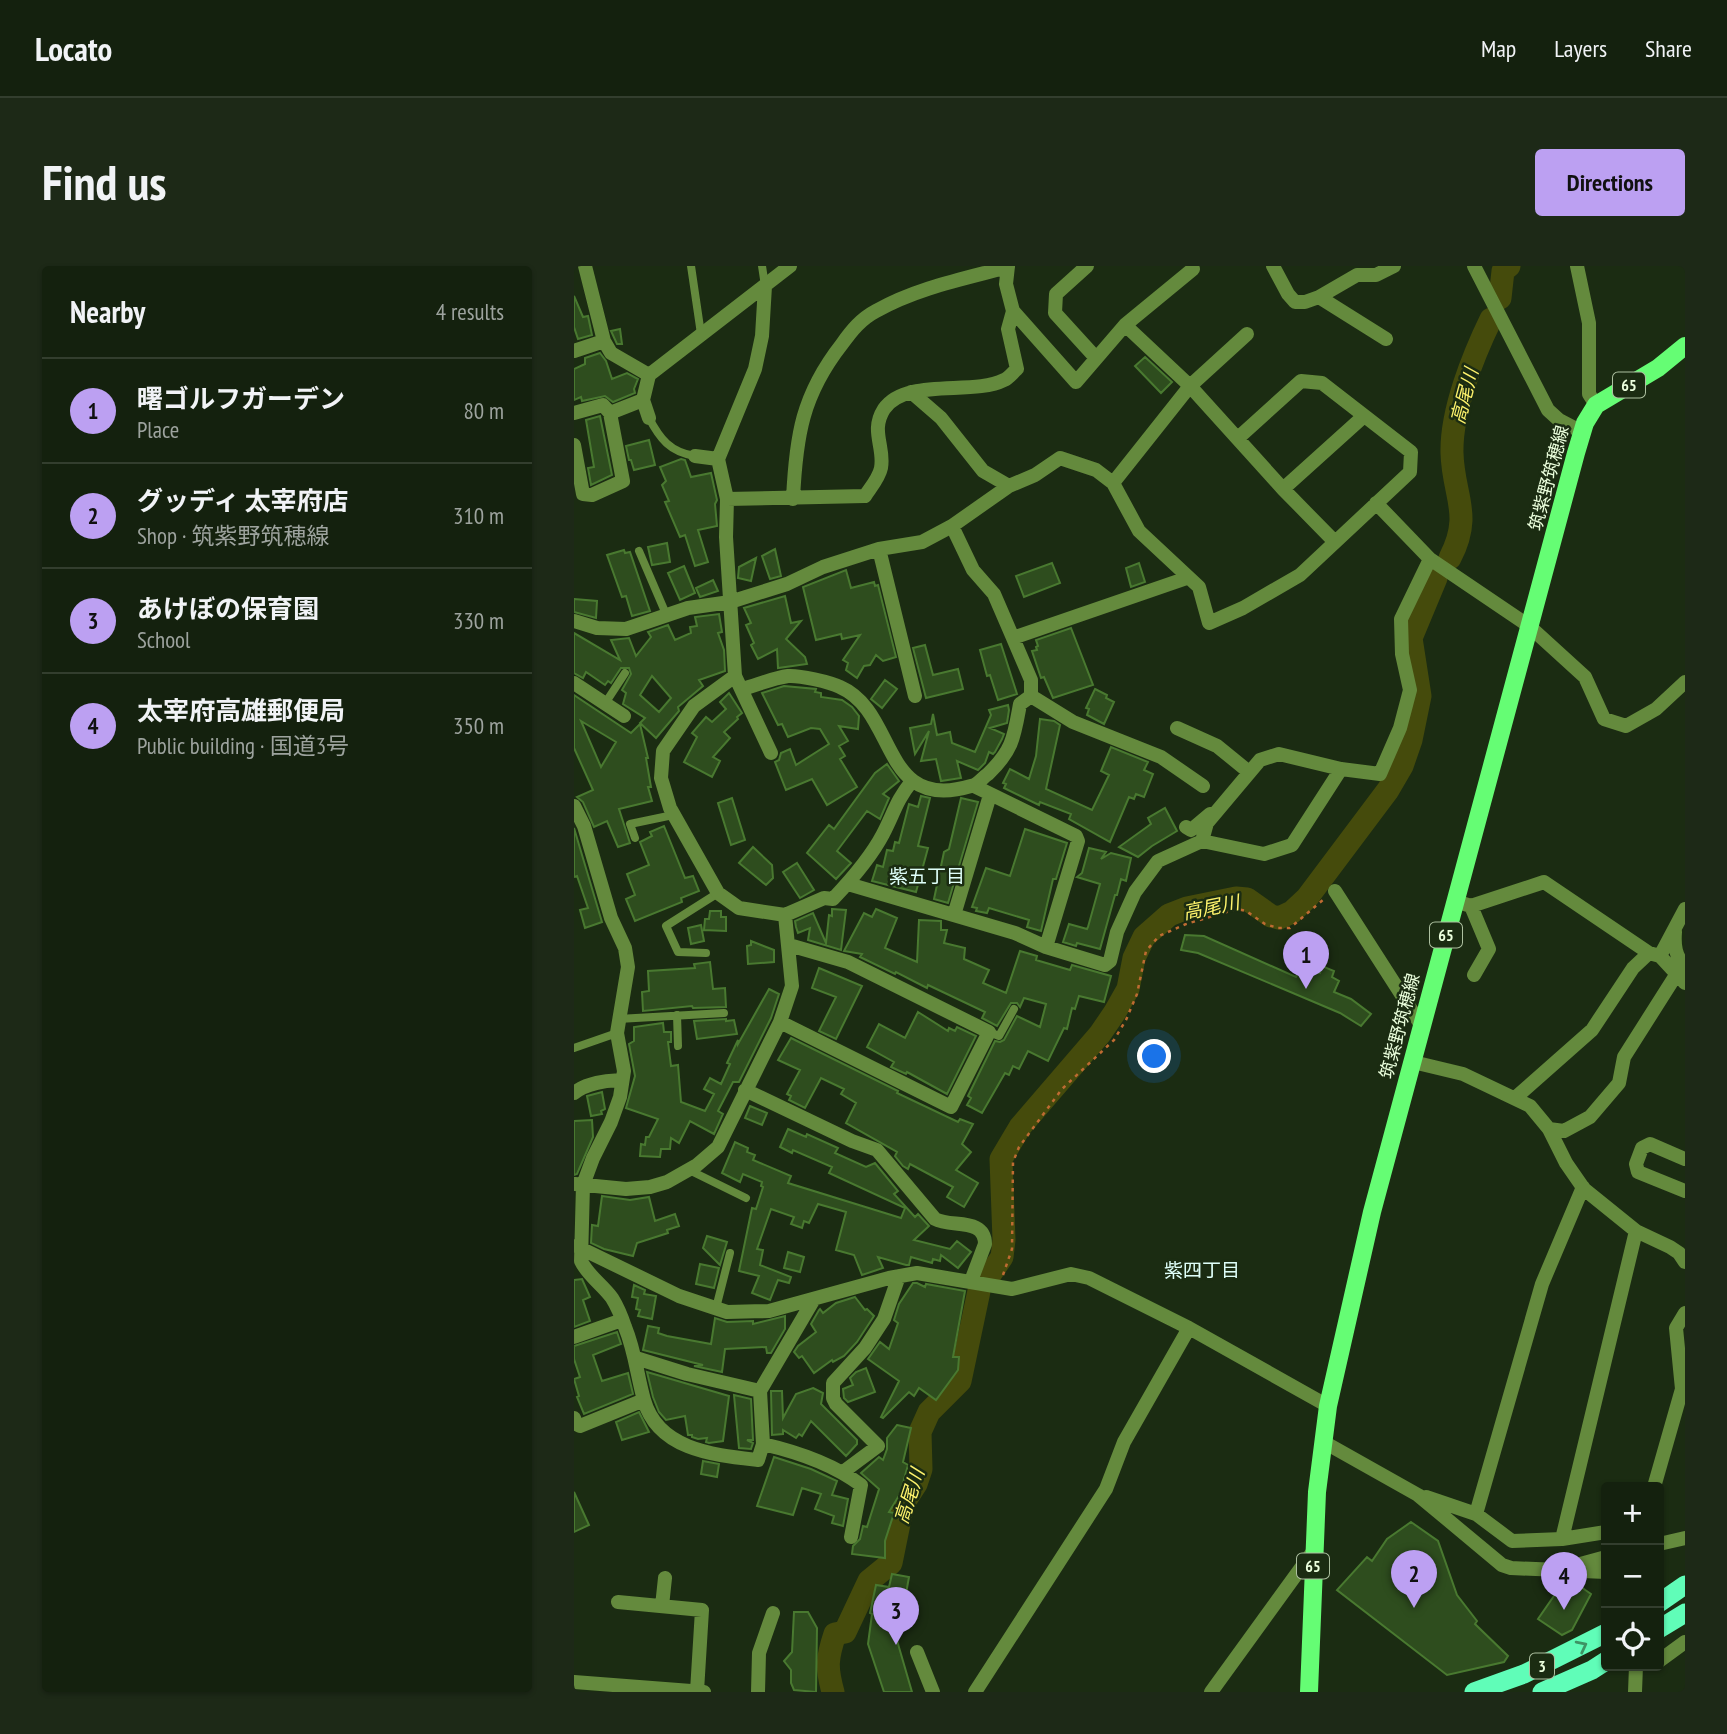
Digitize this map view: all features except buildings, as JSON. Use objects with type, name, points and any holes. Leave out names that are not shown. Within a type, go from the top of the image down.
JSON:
[{"type":"highway","points":[[1664,1600],[1685,1585]]},
{"type":"highway","points":[[1664,1626],[1685,1613]]},
{"type":"highway","name":"3","points":[[1474,1692],[1524,1674],[1601,1636]]},
{"type":"highway","name":"3","points":[[1542,1692],[1601,1664]]},
{"type":"main road","name":"65","points":[[1596,405],[1658,368],[1685,346]]},
{"type":"main road","name":"筑紫野筑穂線","points":[[1309,1692],[1314,1550],[1322,1441],[1328,1406],[1372,1212],[1421,1025],[1463,903],[1529,626],[1582,432],[1596,405]]},
{"type":"street","points":[[649,418],[643,400],[649,375],[790,266]]},
{"type":"street","points":[[1087,266],[1056,293],[1055,313],[1096,358]]},
{"type":"street","points":[[1273,266],[1295,302],[1306,302],[1319,297],[1355,271],[1376,275],[1394,266]]},
{"type":"street","points":[[1474,266],[1548,410],[1559,420],[1582,432]]},
{"type":"street","points":[[1577,266],[1589,323],[1588,394],[1596,405]]},
{"type":"street","points":[[588,267],[604,341],[611,354],[649,375]]},
{"type":"street","points":[[793,499],[795,450],[804,411],[813,389],[830,359],[857,324],[876,311],[916,292],[1008,267],[1006,284],[1013,312],[1076,382],[1125,325],[1192,269]]},
{"type":"street","points":[[765,286],[762,336],[755,369],[718,459],[727,499],[726,537],[730,602],[739,682],[771,753]]},
{"type":"street","points":[[1319,297],[1387,339]]},
{"type":"street","points":[[727,499],[865,496],[876,482],[882,466],[877,429],[885,408],[897,397],[911,392],[1005,380],[1017,369],[1008,330],[1013,312]]},
{"type":"street","points":[[1125,325],[1190,386],[1334,541]]},
{"type":"street","points":[[1113,483],[1190,386],[1247,334]]},
{"type":"street","points":[[574,351],[604,341]]},
{"type":"street","points":[[574,621],[597,628],[626,629],[688,608],[730,602],[879,549],[922,542],[952,526],[1009,486],[1035,475],[1060,458],[1096,470],[1113,483],[1139,531],[1199,587],[1209,623],[1243,608],[1300,575],[1410,472],[1411,452],[1322,383],[1301,381],[1238,438]]},
{"type":"street","points":[[911,392],[941,418],[983,471],[1009,486]]},
{"type":"street","points":[[610,413],[643,400]]},
{"type":"street","points":[[574,414],[603,405],[610,413],[623,481],[592,495],[583,494],[574,445]]},
{"type":"street","points":[[1283,489],[1364,416]]},
{"type":"street","points":[[695,456],[718,459]]},
{"type":"street","points":[[1376,503],[1430,559],[1529,626],[1585,677],[1604,719],[1626,726],[1656,709],[1685,682]]},
{"type":"street","points":[[952,526],[973,570],[994,594],[1031,680],[1031,696]]},
{"type":"street","points":[[879,549],[915,696]]},
{"type":"street","points":[[1202,841],[1207,823],[1260,760],[1279,754],[1341,769],[1380,774],[1400,728],[1410,690],[1402,654],[1400,626],[1430,559]]},
{"type":"street","points":[[1013,638],[1187,578]]},
{"type":"street","points":[[912,781],[898,799],[882,836],[848,884],[833,899],[824,898],[785,915],[739,908],[718,893],[673,815],[661,778],[663,751],[694,706],[739,682],[790,675],[842,687],[856,698],[878,726],[884,743],[912,781],[943,792],[974,786],[1006,757],[1015,735],[1020,704],[1031,696]]},
{"type":"street","points":[[574,683],[624,716]]},
{"type":"street","points":[[1031,696],[1073,722],[1161,757],[1203,786]]},
{"type":"street","points":[[1177,728],[1217,746],[1249,772]]},
{"type":"street","points":[[848,884],[1015,933],[1046,947],[1105,965],[1110,961],[1117,932],[1146,874],[1158,861],[1202,841],[1264,854],[1292,845],[1341,769]]},
{"type":"street","points":[[974,786],[1076,836],[1078,841],[1046,947]]},
{"type":"street","points":[[954,915],[990,795]]},
{"type":"street","points":[[1186,827],[1191,830],[1222,803]]},
{"type":"street","points":[[574,807],[584,826],[611,918],[625,948],[628,967],[617,1026],[624,1071],[620,1097],[611,1122],[578,1185],[577,1247],[585,1269],[612,1298],[622,1320],[636,1358],[644,1400],[657,1428],[682,1445],[758,1460],[763,1444],[760,1391],[814,1299]]},
{"type":"street","points":[[1474,975],[1489,949],[1463,903],[1544,882],[1655,954],[1682,975]]},
{"type":"street","points":[[1335,891],[1421,1025]]},
{"type":"street","points":[[1515,1098],[1592,1030],[1633,968],[1655,954],[1675,928],[1685,909]]},
{"type":"street","points":[[578,1185],[650,1188],[689,1170],[718,1147],[780,1022],[792,986],[785,915]]},
{"type":"street","points":[[1549,1129],[1564,1131],[1590,1117],[1619,1083],[1624,1057],[1682,975],[1675,947],[1675,928]]},
{"type":"street","points":[[780,1022],[951,1107],[989,1031],[848,962],[789,945]]},
{"type":"street","points":[[1413,1062],[1463,1074],[1530,1106],[1549,1129],[1566,1163],[1583,1188],[1636,1231],[1679,1253],[1685,1262]]},
{"type":"street","points":[[574,1093],[580,1087],[622,1080]]},
{"type":"street","points":[[745,1090],[852,1141],[877,1150],[935,1219],[940,1222],[968,1224],[978,1229],[985,1238],[985,1244],[971,1281]]},
{"type":"street","points":[[1685,1159],[1650,1144],[1642,1149],[1636,1164],[1638,1172],[1685,1191]]},
{"type":"street","points":[[1476,1514],[1542,1284],[1583,1188]]},
{"type":"street","points":[[1562,1539],[1636,1231]]},
{"type":"street","points":[[577,1247],[680,1296],[727,1312],[769,1311],[917,1273],[1012,1289],[1071,1274],[1089,1278],[1189,1328],[1328,1406]]},
{"type":"street","points":[[843,1472],[877,1446],[836,1404],[833,1398],[833,1383],[864,1348],[884,1319],[899,1276]]},
{"type":"street","points":[[1655,1482],[1682,1389],[1676,1328],[1685,1313]]},
{"type":"street","points":[[574,1337],[622,1320]]},
{"type":"street","points":[[975,1692],[1106,1489],[1125,1442],[1189,1328]]},
{"type":"street","points":[[636,1358],[687,1374],[760,1391]]},
{"type":"street","points":[[574,1418],[580,1426],[644,1400]]},
{"type":"street","points":[[1322,1441],[1418,1495],[1502,1565],[1511,1568],[1601,1572]]},
{"type":"street","points":[[763,1444],[788,1450],[843,1472],[861,1485],[851,1537]]},
{"type":"street","points":[[1418,1495],[1476,1514],[1512,1541],[1562,1539],[1601,1533]]},
{"type":"street","points":[[1664,1543],[1684,1537]]},
{"type":"street","points":[[1211,1692],[1314,1550]]},
{"type":"street","points":[[1555,1570],[1601,1559]]},
{"type":"street","points":[[662,1606],[665,1578]]},
{"type":"street","points":[[618,1602],[702,1610],[697,1692]]},
{"type":"street","points":[[758,1692],[759,1653],[773,1613]]},
{"type":"street","points":[[1664,1657],[1685,1642]]},
{"type":"street","points":[[917,1652],[933,1692]]},
{"type":"street","points":[[574,1682],[705,1692]]},
{"type":"lane","points":[[691,266],[701,334]]},
{"type":"lane","points":[[762,266],[765,286]]},
{"type":"lane","points":[[649,418],[661,440],[685,454],[695,456]]},
{"type":"lane","points":[[639,551],[666,614]]},
{"type":"lane","points":[[606,702],[625,673]]},
{"type":"lane","points":[[635,838],[630,824],[673,815]]},
{"type":"lane","points":[[706,953],[678,952],[666,926],[718,893]]},
{"type":"lane","points":[[989,1031],[999,1036],[1014,1009]]},
{"type":"lane","points":[[574,1048],[617,1026],[677,1016],[724,1013]]},
{"type":"lane","points":[[677,1016],[678,1046]]},
{"type":"lane","points":[[689,1170],[747,1198]]},
{"type":"lane","points":[[716,1308],[730,1253]]},
{"type":"path","points":[[999,1287],[1012,1249],[1013,1162],[1019,1147],[1062,1089],[1114,1040],[1137,994],[1146,951],[1159,936],[1186,924],[1237,909],[1246,911],[1265,924],[1290,928],[1335,891]]},
{"type":"waterway","name":"高尾川","points":[[1500,298],[1503,271],[1509,266]]},
{"type":"waterway","name":"高尾川","points":[[1450,558],[1457,543],[1461,517],[1452,453],[1455,420],[1470,367],[1491,319]]},
{"type":"waterway","name":"高尾川","points":[[987,1279],[1002,1257],[1004,1240],[1001,1159],[1020,1127],[1100,1034],[1115,1012],[1128,989],[1134,958],[1144,937],[1169,915],[1187,908],[1236,898],[1247,899],[1271,916],[1279,918],[1292,912],[1307,898],[1388,790],[1402,766],[1411,740],[1420,696],[1411,638],[1436,578]]},
{"type":"waterway","name":"高尾川","points":[[833,1692],[828,1663],[835,1634],[845,1632],[869,1581],[891,1563],[903,1504],[916,1484],[921,1469],[920,1432],[929,1412],[960,1381],[979,1291]]},
{"type":"place","name":"曙ゴルフガーデン","points":[[1306,989]]},
{"type":"place","name":"グッディ 太宰府店","points":[[1414,1608]]},
{"type":"place","name":"太宰府高雄郵便局","points":[[1564,1610]]},
{"type":"place","name":"あけぼの保育園","points":[[896,1645]]},
{"type":"district","name":"紫五丁目","points":[[927,876]]},
{"type":"district","name":"紫四丁目","points":[[1202,1270]]}]
